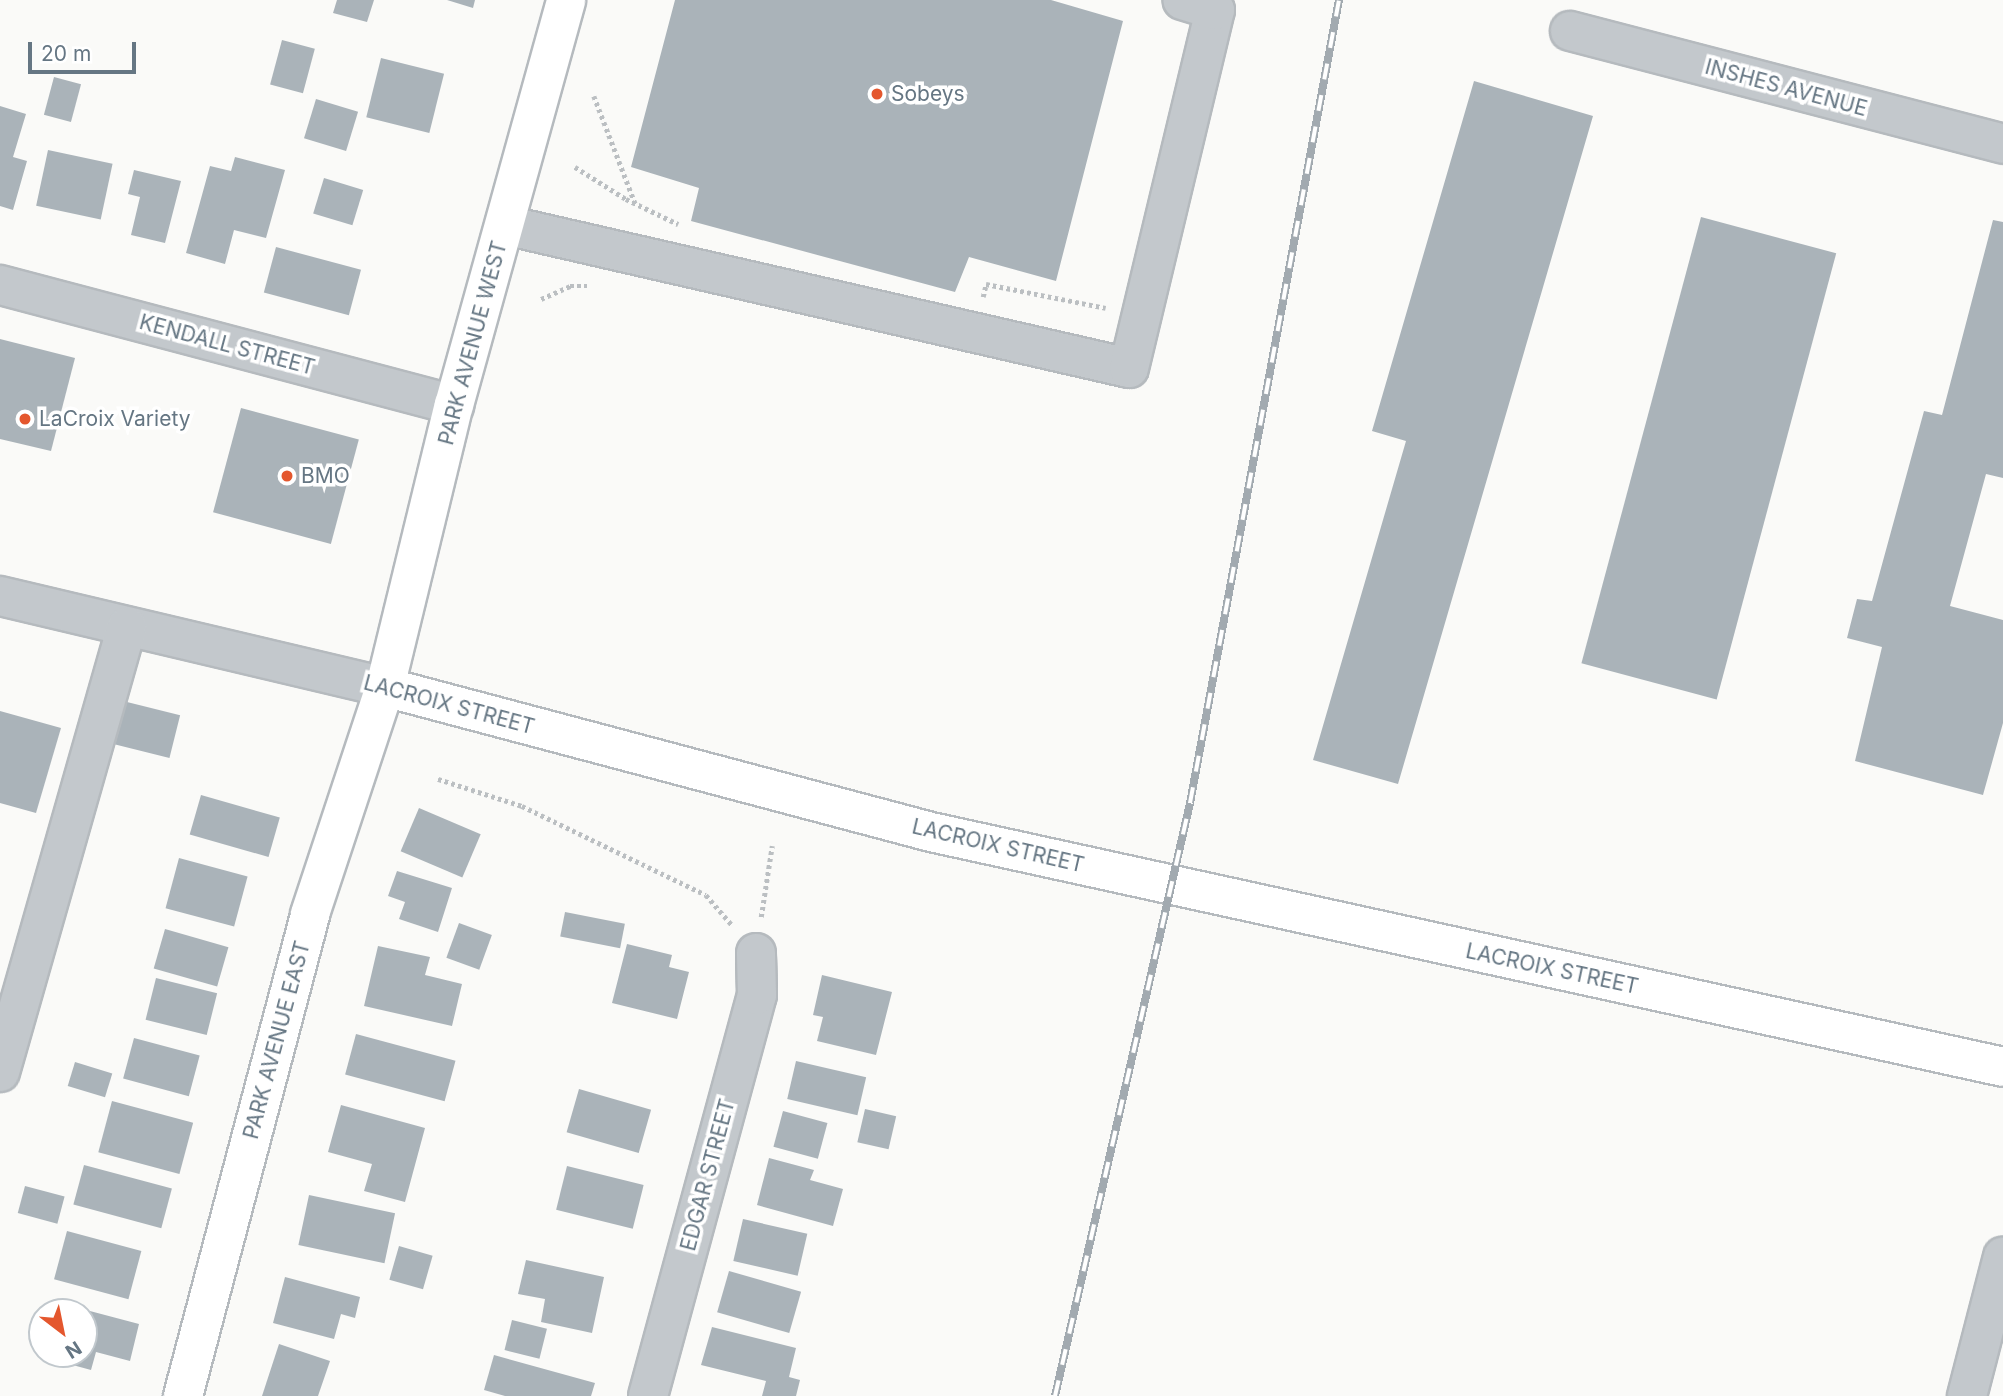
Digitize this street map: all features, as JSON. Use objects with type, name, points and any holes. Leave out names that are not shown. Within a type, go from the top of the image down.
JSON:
[{"type":"main road","name":"PARK AVENUE WEST","points":[[386,687],[454,405],[566,0]]},
{"type":"main road","name":"LACROIX STREET","points":[[386,687],[931,832],[2003,1068]]},
{"type":"main road","name":"PARK AVENUE EAST","points":[[183,1396],[310,914],[386,687]]},
{"type":"street","points":[[505,225],[1129,368],[1215,10],[1182,0]]},
{"type":"street","name":"INSHES AVENUE","points":[[1570,31],[2003,144]]},
{"type":"street","name":"KENDALL STREET","points":[[0,285],[454,405]]},
{"type":"street","name":"LACROIX STREET","points":[[0,596],[386,687]]},
{"type":"street","points":[[0,1072],[127,627]]},
{"type":"street","name":"EDGAR STREET","points":[[648,1396],[757,995],[756,953]]},
{"type":"street","points":[[1967,1396],[2003,1257]]},
{"type":"path","points":[[594,96],[635,204]]},
{"type":"path","points":[[541,299],[570,285],[597,286]]},
{"type":"path","points":[[438,779],[522,806],[706,895],[756,953]]},
{"type":"path","points":[[766,884],[772,846]]},
{"type":"building","points":[[337,0],[374,0],[367,22],[333,13]]},
{"type":"building","points":[[447,0],[475,0],[473,8]]},
{"type":"building","name":"Sobeys","points":[[675,0],[1051,0],[1123,21],[1056,281],[969,257],[955,292],[691,221],[699,188],[631,167]]},
{"type":"building","points":[[282,40],[315,49],[303,93],[270,84]]},
{"type":"building","points":[[381,58],[444,74],[429,133],[366,117]]},
{"type":"building","points":[[54,77],[81,84],[71,122],[44,115]]},
{"type":"building","points":[[1474,81],[1593,116],[1398,784],[1313,760],[1406,441],[1372,431]]},
{"type":"building","points":[[316,99],[358,112],[346,151],[304,138]]},
{"type":"building","points":[[0,106],[26,114],[13,157],[27,161],[13,210],[0,206]]},
{"type":"building","points":[[48,150],[113,164],[101,219],[36,206]]},
{"type":"building","points":[[235,157],[285,170],[266,238],[234,230],[225,264],[186,253],[210,166],[231,171]]},
{"type":"building","points":[[134,170],[181,181],[165,243],[131,235],[140,197],[128,194]]},
{"type":"building","points":[[324,178],[363,190],[352,225],[313,213]]},
{"type":"building","points":[[1701,217],[1836,253],[1717,699],[1581,663]]},
{"type":"building","points":[[1993,220],[2003,222],[2003,478],[1986,474],[1950,606],[2003,620],[2003,723],[1983,795],[1855,761],[1882,647],[1847,638],[1857,599],[1872,601],[1924,411],[1942,415]]},
{"type":"building","points":[[276,247],[361,270],[349,315],[264,292]]},
{"type":"building","points":[[0,339],[75,358],[51,451],[0,439]]},
{"type":"building","name":"BMO","points":[[241,408],[359,440],[331,544],[213,512]]},
{"type":"building","points":[[119,700],[180,715],[169,758],[108,743]]},
{"type":"building","points":[[0,711],[61,728],[36,813],[0,803]]},
{"type":"building","points":[[201,795],[280,818],[269,857],[190,834]]},
{"type":"building","points":[[419,808],[481,834],[462,877],[401,851]]},
{"type":"building","points":[[179,858],[248,876],[234,927],[166,908]]},
{"type":"building","points":[[397,871],[452,888],[438,932],[399,919],[405,902],[388,896]]},
{"type":"building","points":[[565,912],[625,924],[620,948],[560,937]]},
{"type":"building","points":[[459,923],[492,935],[479,970],[446,958]]},
{"type":"building","points":[[165,929],[228,947],[217,987],[154,968]]},
{"type":"building","points":[[627,944],[672,955],[669,967],[689,972],[677,1019],[612,1003]]},
{"type":"building","points":[[378,946],[430,957],[425,975],[462,984],[452,1026],[364,1006]]},
{"type":"building","points":[[822,975],[892,992],[876,1055],[817,1041],[823,1017],[813,1015]]},
{"type":"building","points":[[156,978],[217,993],[207,1035],[146,1020]]},
{"type":"building","points":[[356,1034],[455,1061],[445,1101],[345,1075]]},
{"type":"building","points":[[134,1038],[200,1056],[189,1096],[123,1079]]},
{"type":"building","points":[[796,1061],[866,1077],[857,1115],[787,1099]]},
{"type":"building","points":[[75,1062],[112,1073],[105,1097],[68,1086]]},
{"type":"building","points":[[579,1089],[651,1110],[639,1153],[567,1132]]},
{"type":"building","points":[[112,1101],[193,1123],[179,1174],[98,1152]]},
{"type":"building","points":[[341,1105],[425,1128],[405,1202],[364,1191],[372,1164],[328,1152]]},
{"type":"building","points":[[865,1109],[896,1116],[889,1149],[857,1142]]},
{"type":"building","points":[[783,1111],[827,1123],[818,1159],[773,1147]]},
{"type":"building","points":[[769,1158],[814,1170],[810,1180],[843,1189],[833,1226],[757,1205]]},
{"type":"building","points":[[84,1165],[172,1189],[161,1228],[73,1205]]},
{"type":"building","points":[[567,1166],[644,1185],[633,1229],[556,1210]]},
{"type":"building","points":[[25,1186],[65,1197],[57,1224],[18,1213]]},
{"type":"building","points":[[309,1195],[395,1213],[384,1263],[298,1245]]},
{"type":"building","points":[[743,1219],[807,1234],[798,1276],[733,1261]]},
{"type":"building","points":[[67,1231],[141,1251],[128,1299],[54,1279]]},
{"type":"building","points":[[399,1246],[433,1256],[423,1289],[389,1280]]},
{"type":"building","points":[[526,1260],[604,1277],[592,1333],[541,1322],[545,1299],[518,1294]]},
{"type":"building","points":[[729,1271],[801,1292],[789,1333],[717,1312]]},
{"type":"building","points":[[285,1277],[360,1297],[355,1318],[341,1314],[334,1339],[273,1323]]},
{"type":"building","points":[[98,1313],[139,1324],[130,1361],[98,1353]]},
{"type":"building","points":[[512,1320],[547,1329],[539,1359],[505,1350]]},
{"type":"building","points":[[712,1327],[796,1348],[789,1377],[800,1380],[796,1396],[762,1396],[766,1381],[701,1365]]},
{"type":"building","points":[[279,1344],[330,1361],[318,1396],[262,1396]]},
{"type":"building","points":[[494,1355],[595,1383],[591,1396],[505,1396],[484,1390]]},
{"type":"railway","points":[[1055,1396],[1190,803],[1339,0]]},
{"type":"place","name":"Sobeys","points":[[877,94]]},
{"type":"place","name":"LaCroix Variety","points":[[25,419]]},
{"type":"place","name":"BMO","points":[[287,476]]}]
